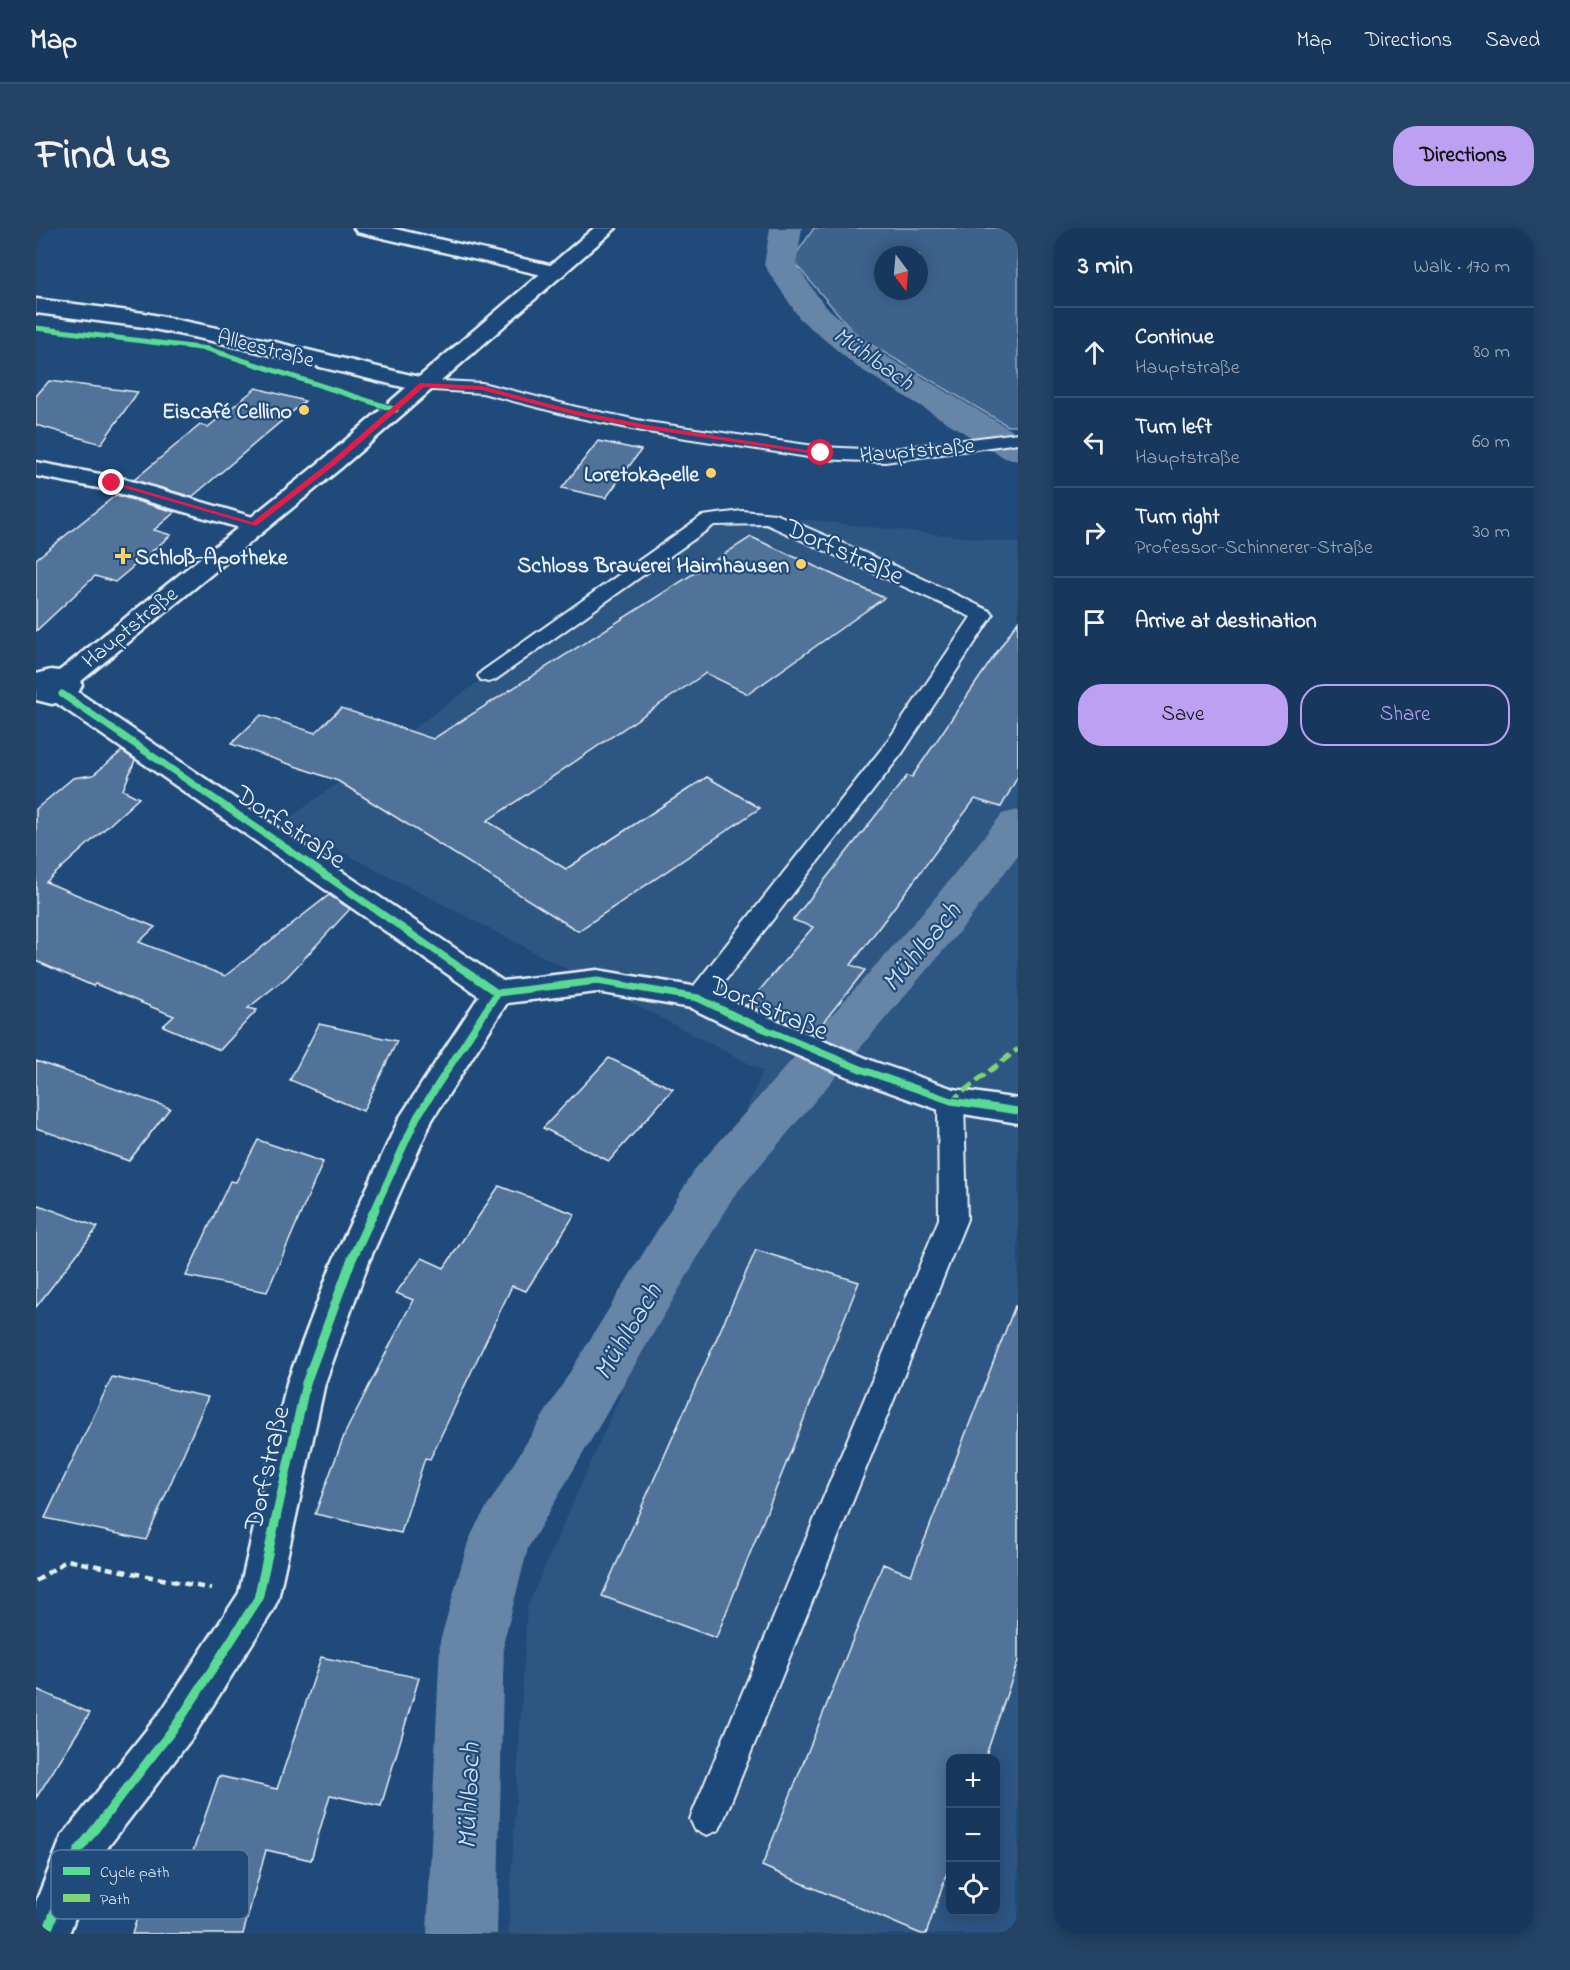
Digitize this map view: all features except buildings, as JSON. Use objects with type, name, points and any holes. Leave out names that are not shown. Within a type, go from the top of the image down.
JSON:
[{"type":"street","points":[[364,228],[555,272]]},
{"type":"street","points":[[423,385],[606,228]]},
{"type":"street","name":"Alleestraße","points":[[36,306],[144,320],[217,335],[423,385]]},
{"type":"street","name":"Hauptstraße","points":[[51,692],[333,463],[423,385]]},
{"type":"street","points":[[36,469],[112,483],[254,525]]},
{"type":"street","name":"Dorfstraße","points":[[51,692],[497,993],[597,981],[698,998],[743,1020],[863,1070],[951,1101],[1018,1111]]},
{"type":"street","name":"Dorfstraße","points":[[79,1850],[177,1724],[258,1599],[306,1383],[351,1261],[417,1117],[497,993]]},
{"type":"street","name":"Dorfstraße","points":[[46,1934],[52,1919]]},
{"type":"lane","name":"Hauptstraße","points":[[423,385],[482,388],[575,412],[647,427],[821,453],[885,456],[968,447],[1018,438]]},
{"type":"lane","name":"Dorfstraße","points":[[488,676],[709,520],[742,517],[769,518],[908,579],[983,615],[895,747],[698,998]]},
{"type":"lane","points":[[707,1819],[952,1219],[951,1101]]},
{"type":"path","points":[[36,1581],[67,1560],[258,1599]]},
{"type":"shaded area","points":[[814,228],[1018,228],[1018,426],[1008,426],[858,337],[792,260]]},
{"type":"shaded area","points":[[716,510],[1018,543],[1018,1934],[508,1934],[527,1607],[763,1071],[284,822]]},
{"type":"waterway","name":"Mühlbach","points":[[786,228],[780,265],[812,312],[869,360],[1018,450]]},
{"type":"waterway","name":"Mühlbach","points":[[462,1934],[472,1641],[499,1542],[714,1183],[948,914],[1018,824]]},
{"type":"marked path","points":[[951,1101],[1018,1049]]},
{"type":"cycle path","points":[[36,328],[208,349],[396,410]]},
{"type":"cycle path","points":[[62,694],[497,993],[597,981],[698,998],[743,1020],[863,1070],[951,1101],[1018,1111]]},
{"type":"cycle path","points":[[79,1850],[177,1724],[258,1599],[306,1383],[351,1261],[417,1117],[497,993]]},
{"type":"cycle path","points":[[46,1934],[52,1919]]},
{"type":"place","name":"Eiscafé Cellino","points":[[304,410]]},
{"type":"place","name":"Loretokapelle","points":[[711,473]]},
{"type":"place","name":"Schloß-Apotheke","points":[[123,556]]},
{"type":"place","name":"Schloss Brauerei Haimhausen","points":[[801,564]]},
{"type":"route","points":[[112,483],[254,525],[333,463],[423,385],[482,388],[575,412],[647,427],[821,453]]}]
